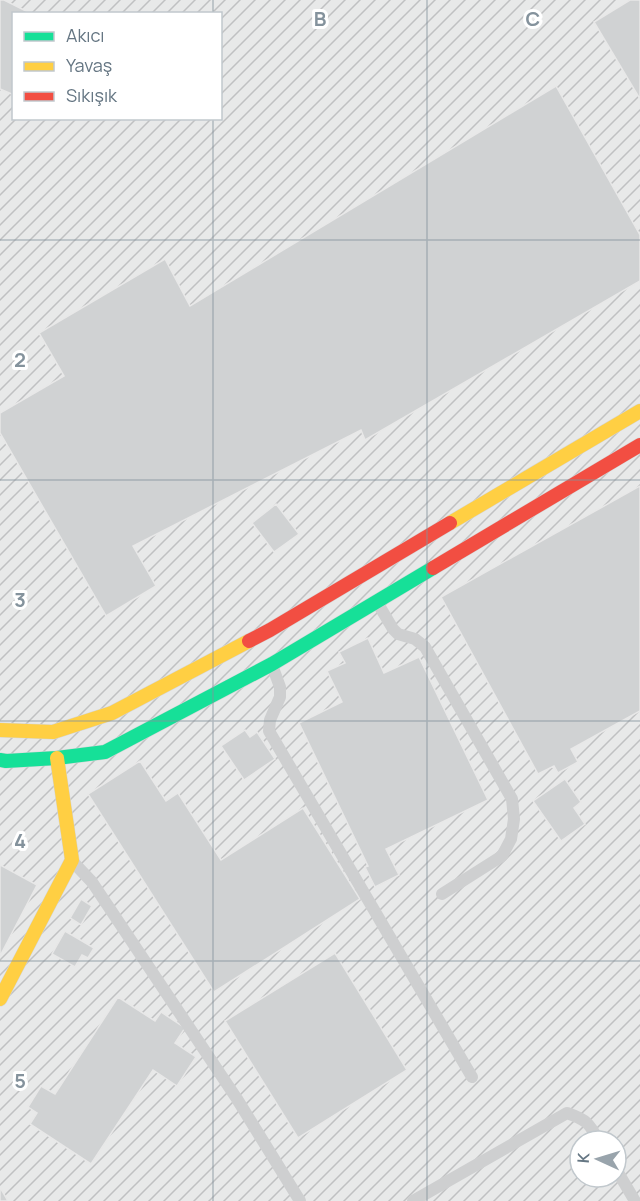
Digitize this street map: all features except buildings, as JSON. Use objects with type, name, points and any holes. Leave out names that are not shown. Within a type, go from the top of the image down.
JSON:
[{"type":"street","points":[[0,730],[53,732],[112,713],[270,630],[640,411]]},
{"type":"street","points":[[0,760],[57,758],[105,752],[272,664],[640,445]]},
{"type":"street","points":[[0,999],[72,860],[57,758]]},
{"type":"lane","points":[[377,602],[398,634],[416,639],[425,647],[512,799],[514,819],[511,839],[502,856],[442,894]]},
{"type":"lane","points":[[272,664],[280,687],[280,697],[270,720],[270,731],[472,1077]]},
{"type":"lane","points":[[72,860],[92,882],[237,1099],[300,1201]]},
{"type":"lane","points":[[413,1201],[567,1113],[582,1118],[592,1129]]},
{"type":"shaded area","points":[[0,0],[640,0],[640,1201],[0,1201]]},
{"type":"traffic: fast","points":[[0,760],[57,758],[105,752],[272,664],[433,568]]},
{"type":"traffic: slow","points":[[450,523],[640,411]]},
{"type":"traffic: slow","points":[[0,730],[53,732],[112,713],[249,641]]},
{"type":"traffic: slow","points":[[0,999],[72,860],[57,758]]},
{"type":"traffic: jam","points":[[433,568],[640,445]]},
{"type":"traffic: jam","points":[[249,641],[450,523]]}]
